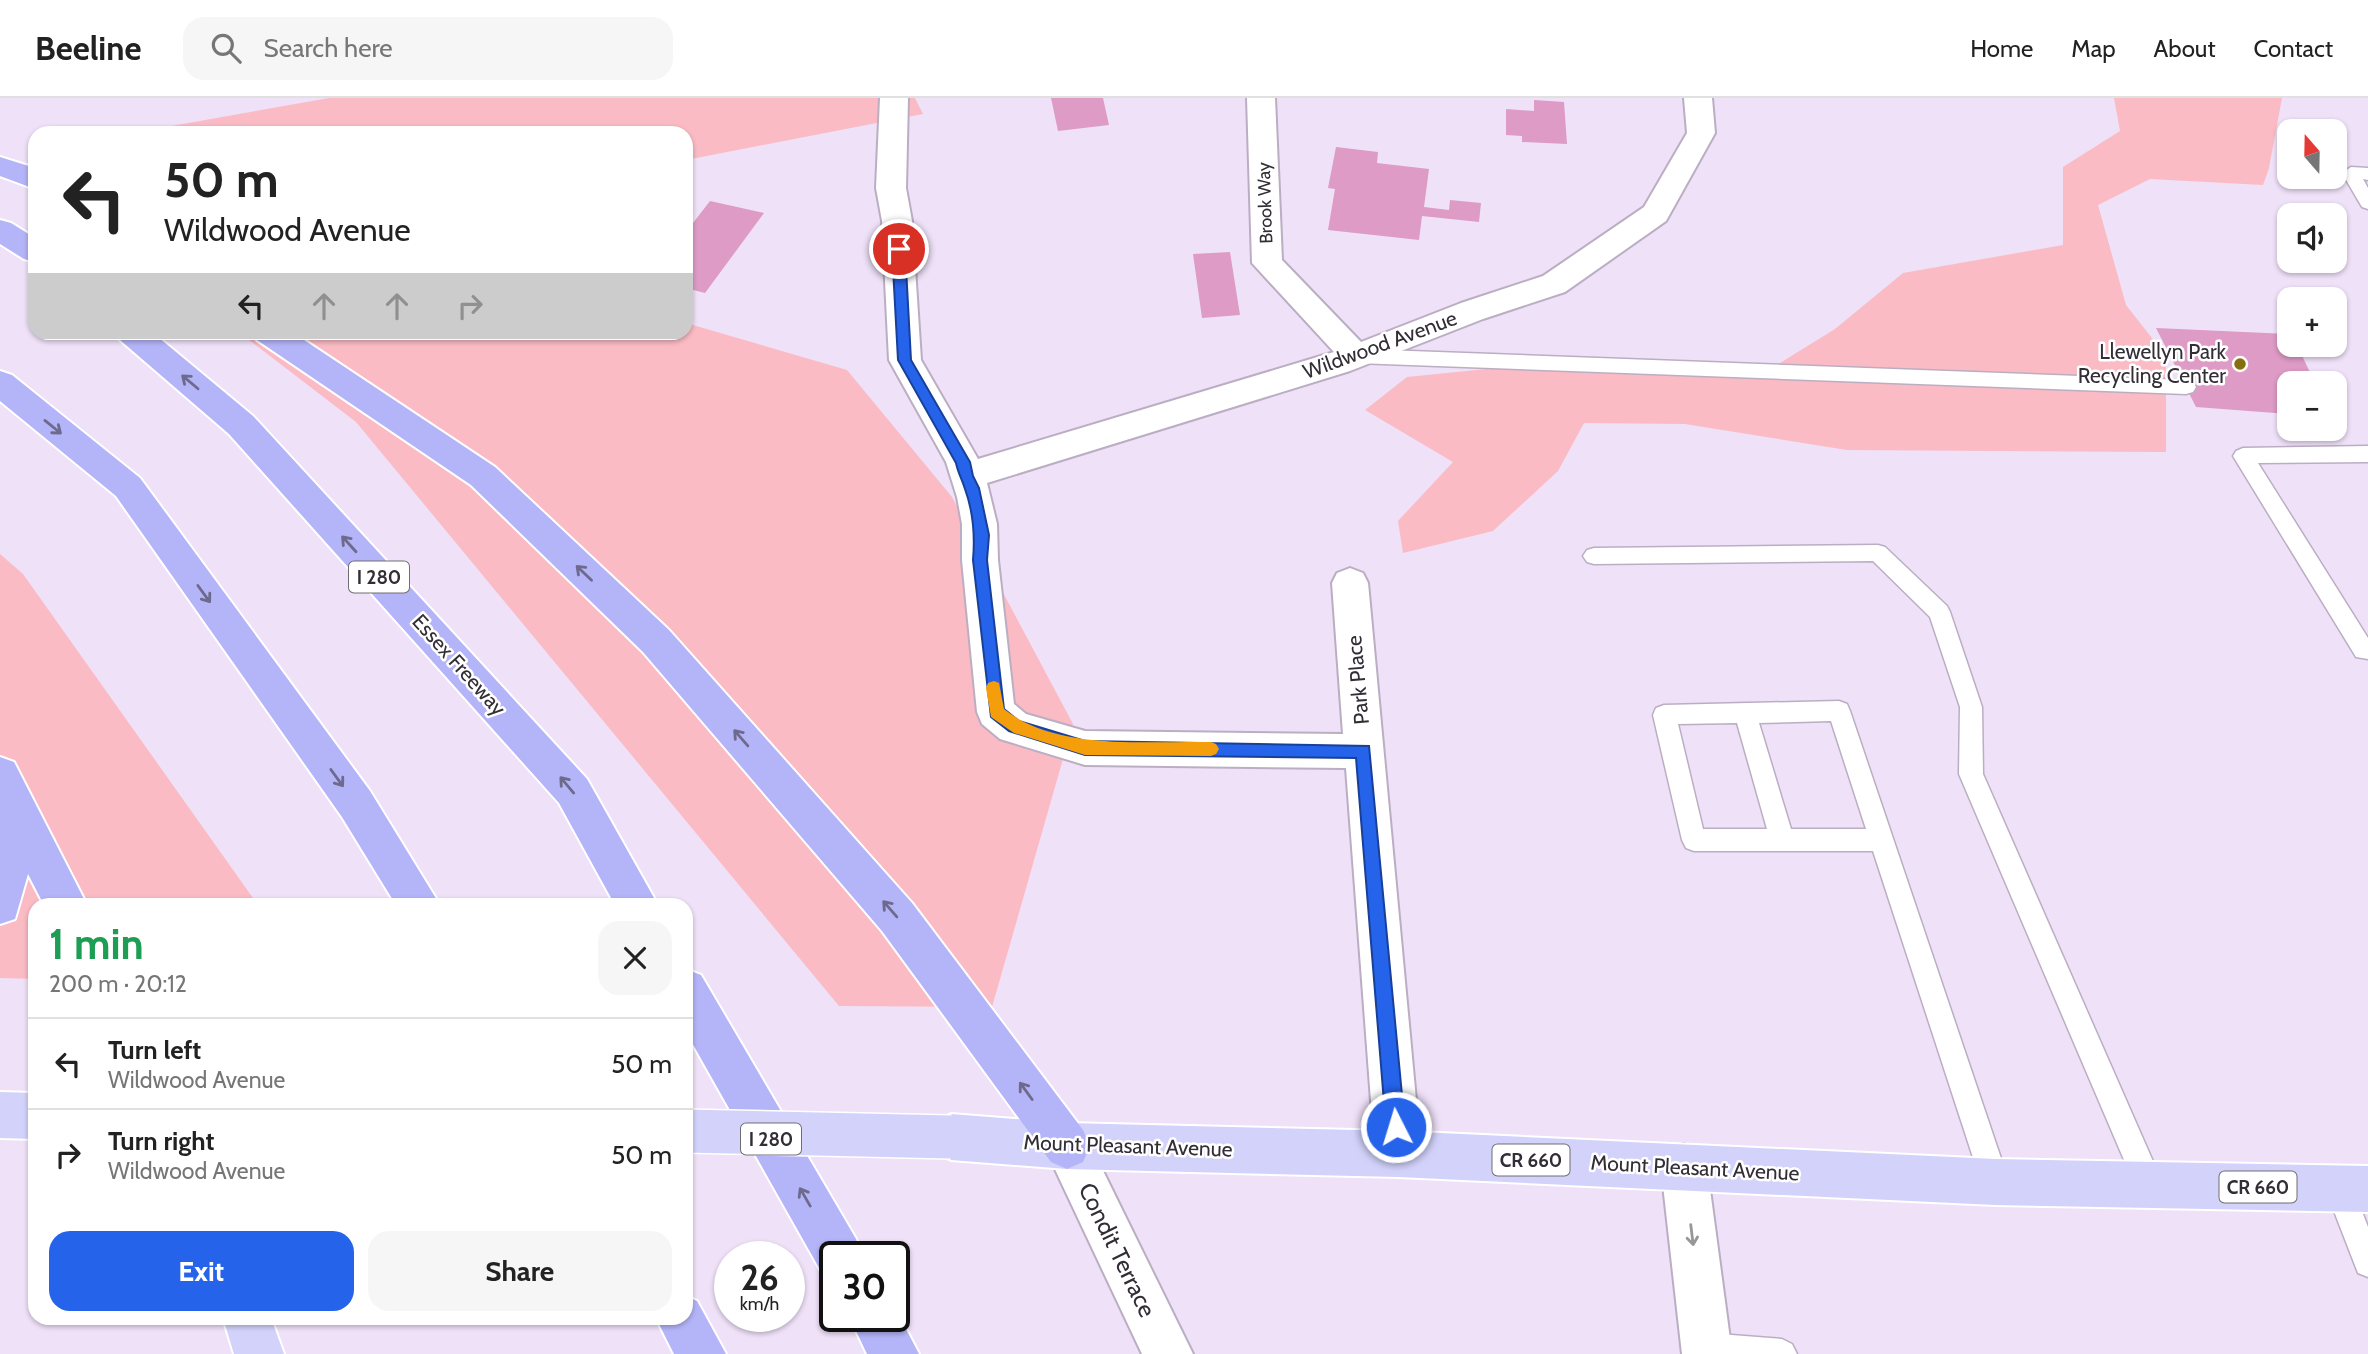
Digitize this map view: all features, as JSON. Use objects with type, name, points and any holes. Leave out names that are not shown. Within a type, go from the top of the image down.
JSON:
[{"type":"highway","points":[[0,166],[28,176]]},
{"type":"highway","points":[[0,230],[28,248]]},
{"type":"highway","name":"Essex Freeway","points":[[140,340],[241,425],[572,791],[633,898]]},
{"type":"highway","points":[[280,340],[484,477],[656,641],[897,917],[1067,1146]]},
{"type":"highway","points":[[0,383],[128,488],[356,804],[415,898]]},
{"type":"highway","points":[[0,774],[62,898]]},
{"type":"highway","points":[[0,905],[21,820]]},
{"type":"highway","name":"I 280","points":[[695,1005],[830,1241]]},
{"type":"highway","points":[[684,1325],[701,1354]]},
{"type":"highway","points":[[882,1332],[894,1354]]},
{"type":"main road","points":[[0,1115],[28,1116]]},
{"type":"main road","name":"Mount Pleasant Avenue","points":[[693,1131],[951,1137],[1067,1146],[1398,1154],[1995,1182],[2353,1189]]},
{"type":"main road","points":[[249,1325],[259,1354]]},
{"type":"street","points":[[894,98],[891,188],[897,221],[905,360],[963,462],[972,488],[982,535],[980,560],[996,712],[1014,727],[1085,748],[1363,751]]},
{"type":"street","name":"Brook Way","points":[[1261,98],[1267,263],[1356,356]]},
{"type":"street","name":"Wildwood Avenue","points":[[966,477],[1356,356],[1472,311],[1554,284],[1655,214],[1701,133],[1698,98]]},
{"type":"street","name":"Park Place","points":[[1350,583],[1398,1154]]},
{"type":"street","name":"Condit Terrace","points":[[1067,1146],[1168,1354]]},
{"type":"street","points":[[1684,1167],[1707,1351]]},
{"type":"lane","points":[[2368,174],[2351,173],[2368,203]]},
{"type":"lane","points":[[1356,356],[2186,387]]},
{"type":"lane","points":[[2368,454],[2244,456],[2364,650],[2368,650]]},
{"type":"lane","points":[[1594,556],[1878,553],[1939,612],[1971,708],[1971,774],[2149,1185]]},
{"type":"lane","points":[[1882,840],[1694,840],[1664,715],[1839,710],[1882,840],[1995,1182]]},
{"type":"lane","points":[[1745,713],[1782,840]]},
{"type":"lane","points":[[2353,1189],[2368,1263]]},
{"type":"lane","points":[[1707,1351],[1782,1354]]},
{"type":"shaded area","points":[[329,98],[915,98],[923,114],[693,159],[693,126],[171,126]]},
{"type":"shaded area","points":[[2114,98],[2282,98],[2269,168],[2263,185],[2150,179],[2098,205],[2126,305],[2166,356],[2166,452],[1847,450],[1685,424],[1584,423],[1558,471],[1493,531],[1403,553],[1398,521],[1453,462],[1365,410],[1407,377],[1546,363],[1772,368],[1835,329],[1903,273],[2063,245],[2063,167],[2120,131]]},
{"type":"shaded area","points":[[693,325],[847,370],[952,497],[1073,724],[992,1007],[839,1006],[356,422],[249,340],[693,340]]},
{"type":"shaded area","points":[[0,554],[23,574],[253,898],[28,898],[28,979],[0,978]]},
{"type":"building","points":[[1051,98],[1103,98],[1109,125],[1058,131]]},
{"type":"building","points":[[1534,100],[1564,102],[1567,144],[1522,142],[1522,136],[1506,135],[1506,109],[1534,111]]},
{"type":"building","points":[[1336,147],[1378,152],[1377,163],[1429,169],[1424,207],[1449,210],[1450,200],[1481,203],[1479,222],[1422,216],[1419,240],[1328,230],[1335,189],[1328,188]]},
{"type":"building","points":[[710,201],[764,213],[705,293],[693,290],[693,223]]},
{"type":"building","points":[[1230,252],[1240,315],[1202,318],[1193,254]]},
{"type":"building","name":"Llewellyn Park Recycling Center","points":[[2156,328],[2277,333],[2277,357],[2303,357],[2309,371],[2277,371],[2277,413],[2196,407]]},
{"type":"slow traffic","points":[[994,688],[996,712],[1014,727],[1085,748],[1211,749]]},
{"type":"place","name":"Llewellyn Park Recycling Center","points":[[2240,364]]},
{"type":"route","points":[[899,249],[905,360],[963,462],[972,488],[982,535],[980,560],[996,712],[1014,727],[1085,748],[1363,751],[1396,1127]]}]
